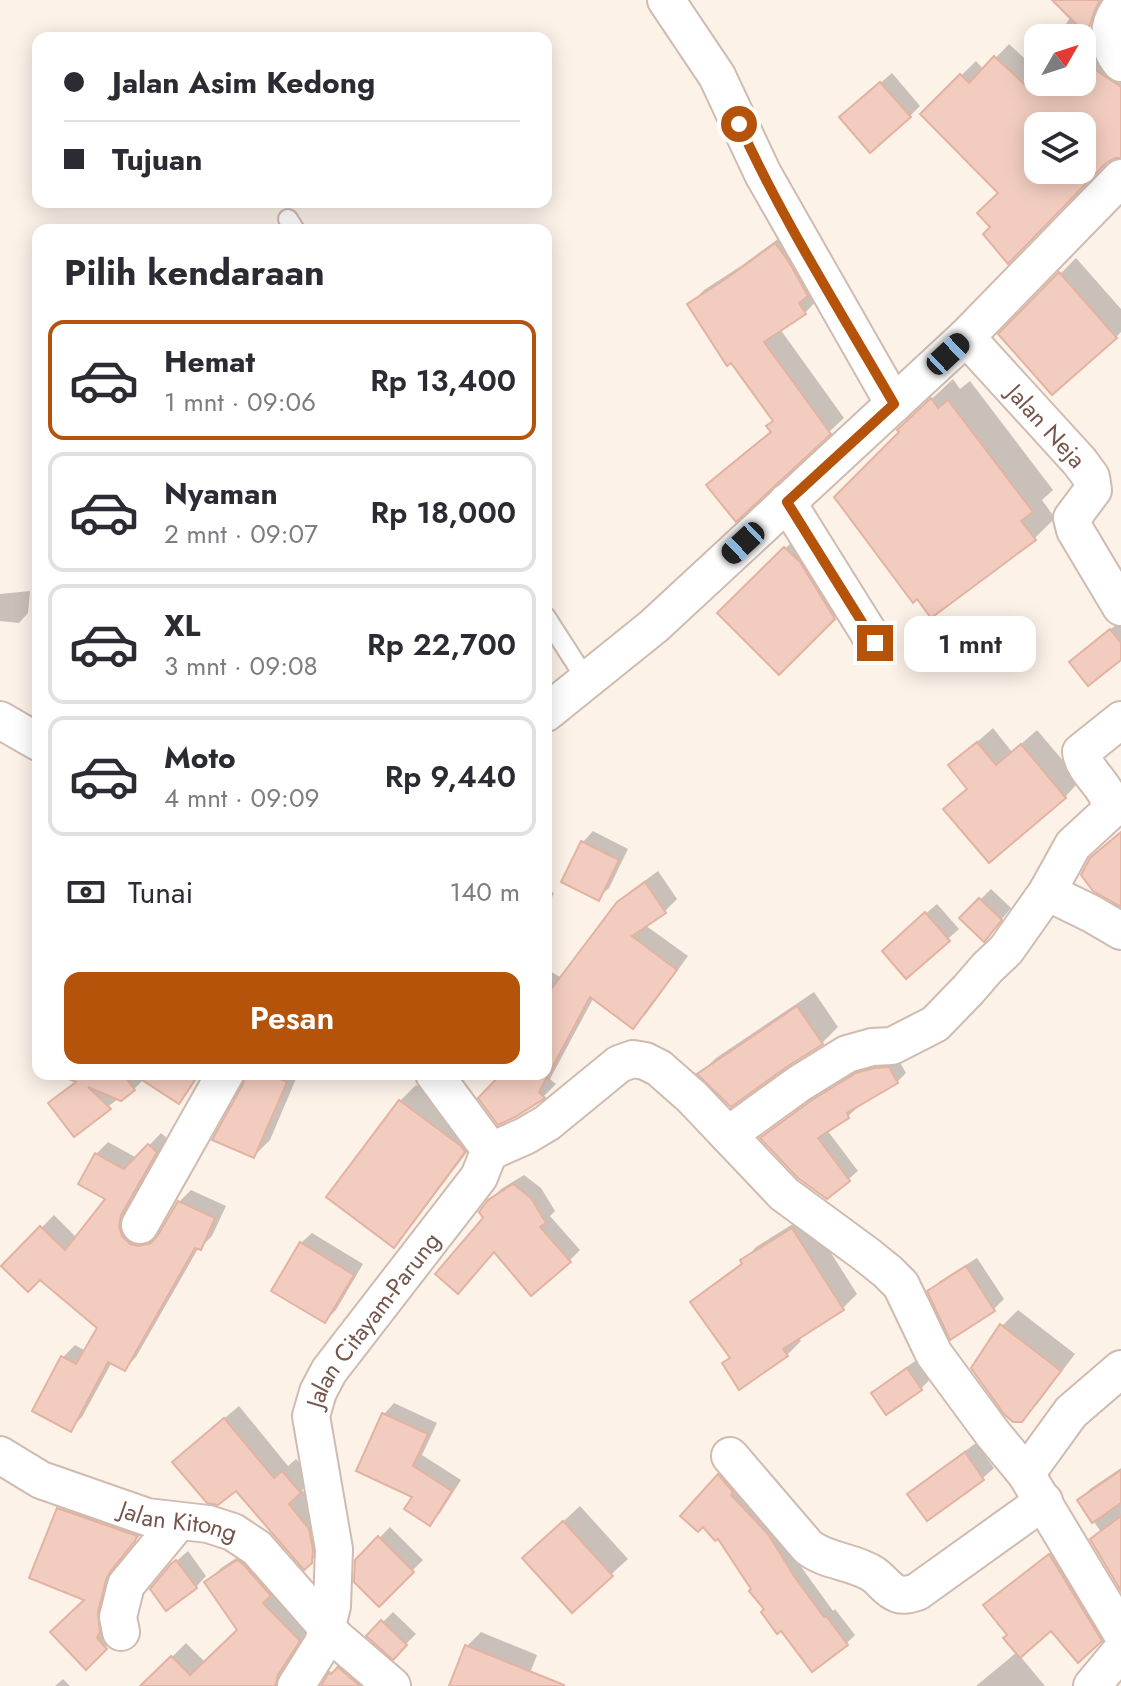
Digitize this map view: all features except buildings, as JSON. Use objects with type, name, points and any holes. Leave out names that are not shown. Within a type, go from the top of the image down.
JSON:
[{"type":"street","points":[[666,0],[717,76],[763,174],[894,404]]},
{"type":"street","points":[[1121,7],[1110,33],[1110,45],[1121,63]]},
{"type":"street","points":[[552,708],[654,626],[966,337],[1121,178]]},
{"type":"street","name":"Jalan Neja","points":[[966,337],[1091,477],[1093,490],[1072,518],[1075,530],[1121,607]]},
{"type":"street","points":[[787,502],[875,643]]},
{"type":"street","points":[[0,720],[32,739]]},
{"type":"street","points":[[728,1135],[800,1083],[847,1054],[872,1047],[892,1046],[935,1024],[1006,950],[1047,892],[1073,845],[1110,811],[1108,796],[1084,762],[1081,752],[1121,720]]},
{"type":"street","points":[[1047,892],[1121,931]]},
{"type":"street","points":[[438,1080],[489,1152],[547,1123],[611,1069],[633,1059],[645,1061],[673,1079],[784,1194],[867,1255],[901,1285],[934,1354],[1035,1488],[1121,1632]]},
{"type":"street","points":[[140,1225],[222,1080]]},
{"type":"street","name":"Jalan Citayam-Parung","points":[[296,1686],[323,1643],[332,1606],[334,1549],[311,1416],[318,1392],[329,1371],[479,1177],[489,1152]]},
{"type":"street","points":[[730,1456],[808,1547],[823,1557],[875,1575],[892,1592],[903,1595],[917,1592],[1035,1488],[1071,1412],[1121,1369]]},
{"type":"street","name":"Jalan Kitong","points":[[0,1455],[41,1480],[147,1517],[208,1524],[233,1532],[257,1548],[336,1638],[392,1686]]},
{"type":"street","points":[[121,1632],[118,1617],[126,1585],[179,1521]]},
{"type":"street","points":[[1092,1686],[1121,1651]]},
{"type":"lane","points":[[552,626],[587,681]]},
{"type":"route","points":[[739,124],[790,224],[894,404],[787,502],[875,643]]}]
